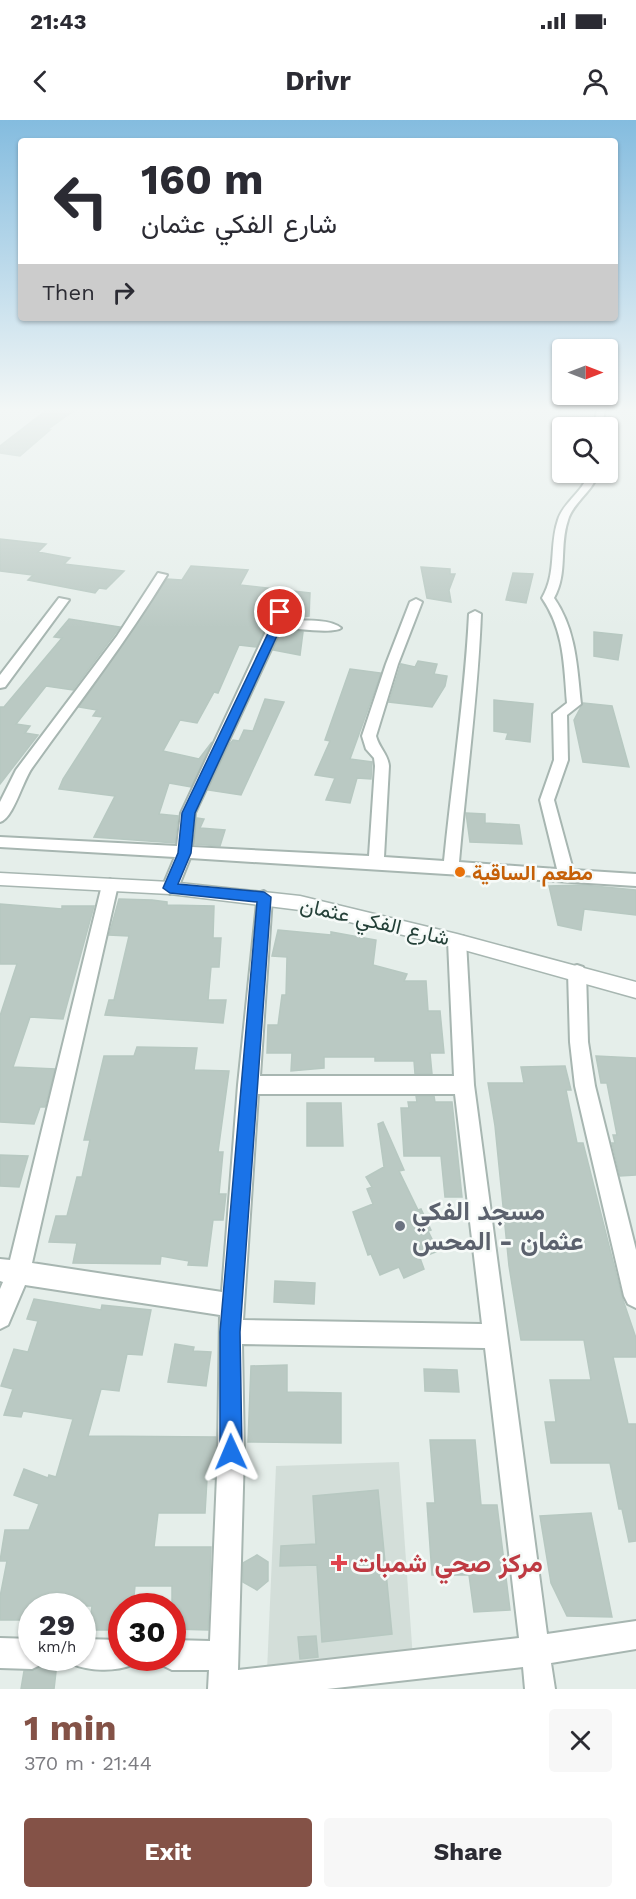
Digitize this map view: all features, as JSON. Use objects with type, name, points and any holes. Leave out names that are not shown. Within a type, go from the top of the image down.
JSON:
[{"type":"street","points":[[566,874],[547,800],[561,760],[560,714],[574,704],[573,671],[564,621],[548,598],[553,590],[560,565],[562,520],[589,483]]},
{"type":"street","points":[[0,818],[23,770],[122,638],[162,575]]},
{"type":"street","points":[[0,684],[63,600]]},
{"type":"street","points":[[376,862],[382,766],[381,757],[373,749],[369,736],[392,664],[416,602]]},
{"type":"street","points":[[451,869],[461,753],[473,666],[475,614]]},
{"type":"street","points":[[170,888],[184,853],[188,813],[279,618],[335,628]]},
{"type":"street","points":[[0,842],[376,862],[451,869],[566,874],[636,880]]},
{"type":"street","name":"شارع الفكي عثمان","points":[[0,879],[170,888],[264,897],[362,916],[577,972],[636,990]]},
{"type":"street","points":[[0,1317],[9,1271],[110,885]]},
{"type":"street","points":[[264,897],[230,1332],[231,1452],[223,1687],[534,1652],[636,1635]]},
{"type":"street","points":[[457,941],[464,1085],[540,1689]]},
{"type":"street","points":[[577,972],[579,1042],[585,1086],[636,1296]]},
{"type":"street","points":[[248,1086],[464,1085]]},
{"type":"street","points":[[9,1271],[232,1305]]},
{"type":"street","points":[[230,1332],[494,1336]]},
{"type":"street","points":[[0,1653],[18,1654]]},
{"type":"street","points":[[186,1655],[224,1656]]},
{"type":"shaded area","name":"مركز صحي شمبات","points":[[399,1462],[413,1659],[267,1671],[276,1466]]},
{"type":"building","points":[[0,539],[46,544],[38,552],[70,558],[64,564],[124,571],[106,589],[99,588],[95,593],[28,580],[33,575],[0,571]]},
{"type":"building","points":[[191,566],[248,570],[240,585],[310,593],[309,616],[287,619],[288,610],[282,607],[274,610],[256,647],[239,645],[218,693],[214,692],[197,723],[180,720],[163,751],[199,759],[212,742],[191,787],[169,783],[159,814],[178,816],[175,843],[94,837],[115,796],[59,789],[63,779],[103,717],[93,716],[97,710],[79,707],[167,579],[182,580]]},
{"type":"building","points":[[421,567],[450,569],[450,574],[455,574],[449,590],[451,602],[427,598]]},
{"type":"building","points":[[513,573],[533,574],[526,603],[506,600]]},
{"type":"building","points":[[69,619],[120,627],[73,690],[46,686],[16,724],[30,726],[25,733],[38,735],[0,784],[0,707],[4,707],[62,638],[54,637]]},
{"type":"building","points":[[282,630],[303,632],[300,655],[273,650]]},
{"type":"building","points":[[594,632],[622,635],[618,660],[594,656]]},
{"type":"building","points":[[418,661],[437,664],[434,674],[447,676],[445,686],[432,707],[389,702],[401,664],[415,667]]},
{"type":"building","points":[[350,669],[381,673],[350,759],[372,762],[371,779],[357,778],[350,803],[326,800],[335,778],[315,775],[330,741],[325,740]]},
{"type":"building","points":[[265,699],[284,702],[241,795],[208,790],[229,745],[233,740],[239,741],[244,730],[253,731]]},
{"type":"building","points":[[494,700],[533,704],[530,742],[506,739],[508,733],[494,731]]},
{"type":"building","points":[[583,703],[612,706],[629,767],[583,762],[574,720]]},
{"type":"building","points":[[466,813],[485,814],[485,823],[519,825],[522,844],[470,842]]},
{"type":"building","points":[[197,818],[204,819],[200,828],[225,830],[220,846],[194,844]]},
{"type":"building","points":[[583,885],[636,890],[636,915],[584,909],[581,930],[558,925],[549,886]]},
{"type":"building","points":[[119,899],[152,900],[167,902],[167,905],[214,906],[213,938],[221,938],[219,967],[211,967],[208,1000],[226,1000],[223,1023],[105,1015],[109,1000],[114,1000],[129,936],[109,935]]},
{"type":"building","points":[[0,904],[62,909],[62,906],[94,906],[63,1019],[30,1017],[13,1067],[55,1069],[45,1107],[40,1107],[34,1124],[0,1122],[0,1016],[17,964],[0,964]]},
{"type":"building","points":[[278,930],[331,935],[331,932],[376,940],[373,965],[407,974],[404,981],[426,981],[428,1011],[440,1011],[444,1053],[430,1053],[432,1074],[415,1074],[414,1061],[375,1061],[375,1057],[324,1057],[324,1068],[291,1071],[292,1053],[267,1053],[268,1025],[278,1025],[282,995],[286,995],[287,957],[272,956]]},
{"type":"building","points":[[137,1047],[197,1048],[194,1070],[229,1071],[218,1152],[223,1152],[219,1194],[226,1194],[223,1220],[213,1220],[207,1266],[188,1265],[189,1261],[161,1256],[160,1264],[73,1263],[77,1243],[49,1242],[56,1216],[67,1216],[77,1177],[82,1177],[90,1140],[84,1140],[104,1056],[134,1056]]},
{"type":"building","points":[[596,1056],[636,1058],[636,1175],[620,1176],[612,1143],[615,1143],[613,1135],[617,1135],[607,1083],[601,1083]]},
{"type":"building","points":[[565,1066],[571,1090],[566,1090],[577,1143],[583,1143],[622,1297],[636,1338],[636,1357],[613,1357],[628,1424],[636,1424],[636,1541],[629,1542],[622,1509],[619,1509],[610,1463],[551,1463],[545,1422],[556,1422],[550,1380],[591,1380],[584,1340],[521,1340],[509,1266],[495,1126],[488,1083],[524,1083],[521,1067]]},
{"type":"building","points":[[416,1096],[434,1096],[435,1102],[452,1102],[462,1197],[445,1197],[441,1156],[404,1156],[401,1108],[409,1108],[408,1102],[417,1102]]},
{"type":"building","points":[[307,1103],[341,1103],[343,1146],[307,1146]]},
{"type":"building","points":[[383,1122],[404,1170],[399,1171],[418,1210],[421,1209],[438,1251],[420,1258],[424,1269],[404,1278],[399,1267],[380,1275],[371,1254],[368,1255],[353,1212],[373,1204],[367,1189],[372,1187],[366,1177],[384,1167],[378,1124]]},
{"type":"building","points":[[0,1155],[28,1156],[19,1187],[0,1186]]},
{"type":"building","points":[[275,1281],[315,1283],[314,1304],[274,1302]]},
{"type":"building","points":[[34,1299],[101,1310],[102,1305],[151,1310],[142,1355],[127,1354],[119,1391],[101,1389],[88,1436],[216,1437],[215,1479],[207,1479],[205,1513],[158,1513],[154,1547],[211,1547],[208,1630],[186,1629],[186,1593],[172,1593],[172,1586],[135,1586],[134,1593],[108,1593],[108,1630],[96,1630],[96,1593],[18,1593],[18,1620],[0,1620],[0,1597],[7,1561],[0,1561],[5,1530],[29,1530],[39,1504],[14,1495],[24,1469],[48,1478],[49,1475],[56,1477],[73,1419],[23,1411],[21,1417],[4,1415],[13,1389],[1,1386],[14,1349],[28,1352],[38,1321],[27,1319]]},
{"type":"building","points":[[175,1344],[194,1347],[193,1351],[211,1352],[206,1386],[168,1382]]},
{"type":"building","points":[[287,1365],[287,1392],[341,1393],[341,1443],[248,1442],[251,1366]]},
{"type":"building","points":[[424,1369],[457,1370],[459,1392],[425,1391]]},
{"type":"building","points":[[430,1440],[475,1440],[481,1505],[497,1505],[510,1610],[474,1612],[469,1575],[432,1575],[427,1503],[435,1503]]},
{"type":"building","points":[[378,1490],[392,1634],[322,1642],[317,1565],[280,1566],[281,1546],[316,1544],[313,1496]]},
{"type":"building","points":[[591,1513],[612,1617],[567,1616],[551,1583],[540,1516]]},
{"type":"building","points":[[257,1555],[268,1562],[268,1581],[257,1590],[243,1582],[243,1563]]},
{"type":"building","points":[[316,1636],[318,1657],[300,1659],[298,1637]]},
{"type":"building","points":[[24,1671],[56,1671],[54,1689],[21,1689]]},
{"type":"place","name":"مطعم الساقية","points":[[460,872]]},
{"type":"place","name":"مسجد الفكي عثمان - المحس","points":[[400,1226]]},
{"type":"place","name":"مركز صحي شمبات","points":[[339,1563]]},
{"type":"route","points":[[231,1452],[230,1332],[264,897],[170,888],[184,853],[188,813],[264,648],[277,625],[280,612]]}]
